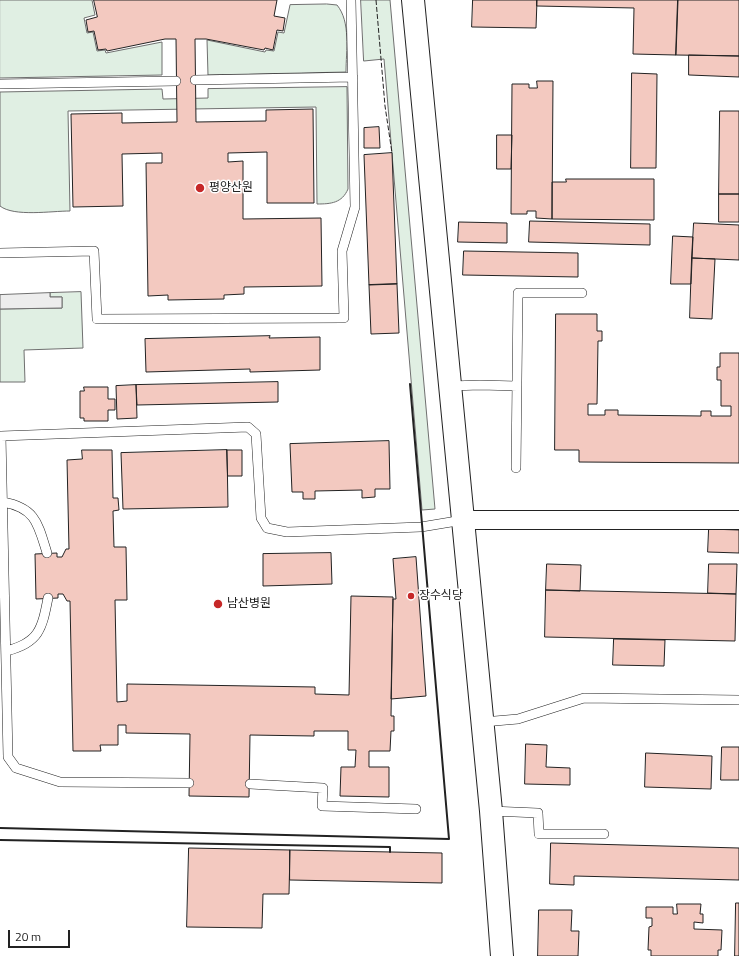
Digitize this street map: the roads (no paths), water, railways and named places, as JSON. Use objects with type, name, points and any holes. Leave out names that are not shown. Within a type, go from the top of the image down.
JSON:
[{"type":"street","points":[[413,0],[483,722],[502,956]]},
{"type":"street","points":[[464,520],[739,520]]},
{"type":"lane","points":[[0,254],[94,251],[97,320],[344,318],[342,251],[355,207],[351,0]]},
{"type":"lane","points":[[195,80],[352,77]]},
{"type":"lane","points":[[0,84],[176,81]]},
{"type":"lane","points":[[516,468],[518,293],[582,293]]},
{"type":"lane","points":[[451,386],[517,386]]},
{"type":"lane","points":[[189,783],[60,782],[16,768],[8,757],[1,436],[248,427],[256,434],[261,518],[267,528],[287,532],[421,527],[464,520]]},
{"type":"lane","points":[[2,502],[17,505],[27,511],[38,525],[47,553]]},
{"type":"lane","points":[[6,651],[19,648],[31,641],[43,626],[48,598]]},
{"type":"lane","points":[[483,722],[518,719],[584,698],[739,700]]},
{"type":"lane","points":[[250,784],[323,788],[322,806],[416,809]]},
{"type":"lane","points":[[491,811],[538,813],[539,834],[604,834]]},
{"type":"place","name":"평양산원","points":[[200,188]]},
{"type":"place","name":"장수식당","points":[[411,596]]},
{"type":"place","name":"남산병원","points":[[218,604]]}]
